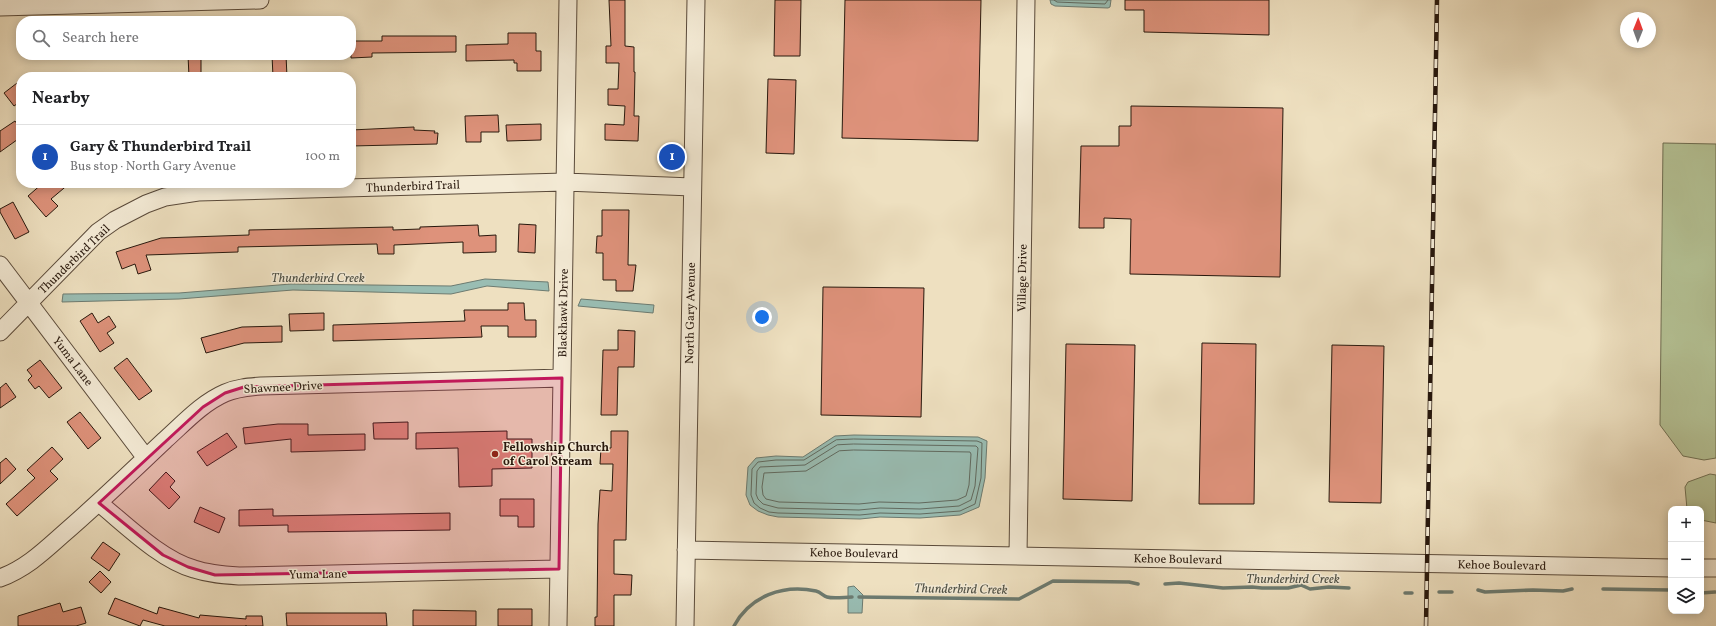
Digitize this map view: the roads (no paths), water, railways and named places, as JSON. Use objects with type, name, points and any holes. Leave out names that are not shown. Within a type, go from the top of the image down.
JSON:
[{"type":"street","points":[[0,7],[260,0]]},
{"type":"street","name":"Blackhawk Drive","points":[[558,626],[568,0]]},
{"type":"street","name":"North Gary Avenue","points":[[684,626],[696,0]]},
{"type":"street","name":"Village Drive","points":[[1018,556],[1026,0]]},
{"type":"street","name":"Thunderbird Trail","points":[[356,188],[565,182],[692,187]]},
{"type":"street","name":"Thunderbird Trail","points":[[0,332],[98,232],[130,211],[165,197],[198,192],[345,188]]},
{"type":"street","name":"Yuma Lane","points":[[0,265],[146,458]]},
{"type":"street","name":"Shawnee Drive","points":[[0,578],[22,568],[39,556],[203,407],[225,393],[244,387],[562,378]]},
{"type":"street","name":"Yuma Lane","points":[[99,503],[163,554],[188,567],[215,575],[247,576],[559,569]]},
{"type":"street","name":"Kehoe Boulevard","points":[[686,550],[1668,568]]},
{"type":"street","points":[[1704,568],[1716,568]]},
{"type":"water","points":[[1050,0],[1111,0],[1110,7],[1108,8],[1055,6],[1051,4]]},
{"type":"water","points":[[485,279],[548,282],[549,291],[487,286],[451,294],[293,290],[179,299],[62,302],[63,294],[179,293],[291,284],[451,286]]},
{"type":"water","points":[[581,299],[654,305],[653,313],[578,306]]},
{"type":"water","points":[[835,436],[978,437],[987,441],[985,478],[979,507],[960,515],[920,518],[880,517],[860,519],[778,517],[758,511],[750,505],[746,495],[748,467],[756,458],[776,456],[803,457]]},
{"type":"water","points":[[854,586],[863,595],[862,613],[848,613],[848,587]]},
{"type":"waterway","name":"Thunderbird Creek","points":[[859,597],[1019,599],[1053,581],[1129,582],[1138,584]]},
{"type":"waterway","name":"Thunderbird Creek","points":[[1165,584],[1179,583],[1223,588],[1288,588],[1301,585],[1310,589],[1329,587],[1349,588]]},
{"type":"waterway","points":[[734,626],[749,607],[758,600],[780,591],[804,589],[818,592],[830,598],[852,597]]},
{"type":"waterway","name":"Thunderbird Creek","points":[[1478,590],[1485,592],[1533,590],[1563,591],[1572,589]]},
{"type":"waterway","name":"Thunderbird Creek","points":[[1603,589],[1668,590]]},
{"type":"waterway","name":"Thunderbird Creek","points":[[1439,592],[1452,592]]},
{"type":"waterway","name":"Thunderbird Creek","points":[[1704,593],[1715,592]]},
{"type":"waterway","name":"Thunderbird Creek","points":[[1405,593],[1412,593]]},
{"type":"railway","points":[[1426,626],[1437,0]]},
{"type":"place","name":"Gary & Thunderbird Trail","points":[[672,157]]},
{"type":"place","name":"Fellowship Church of Carol Stream","points":[[495,454]]}]
